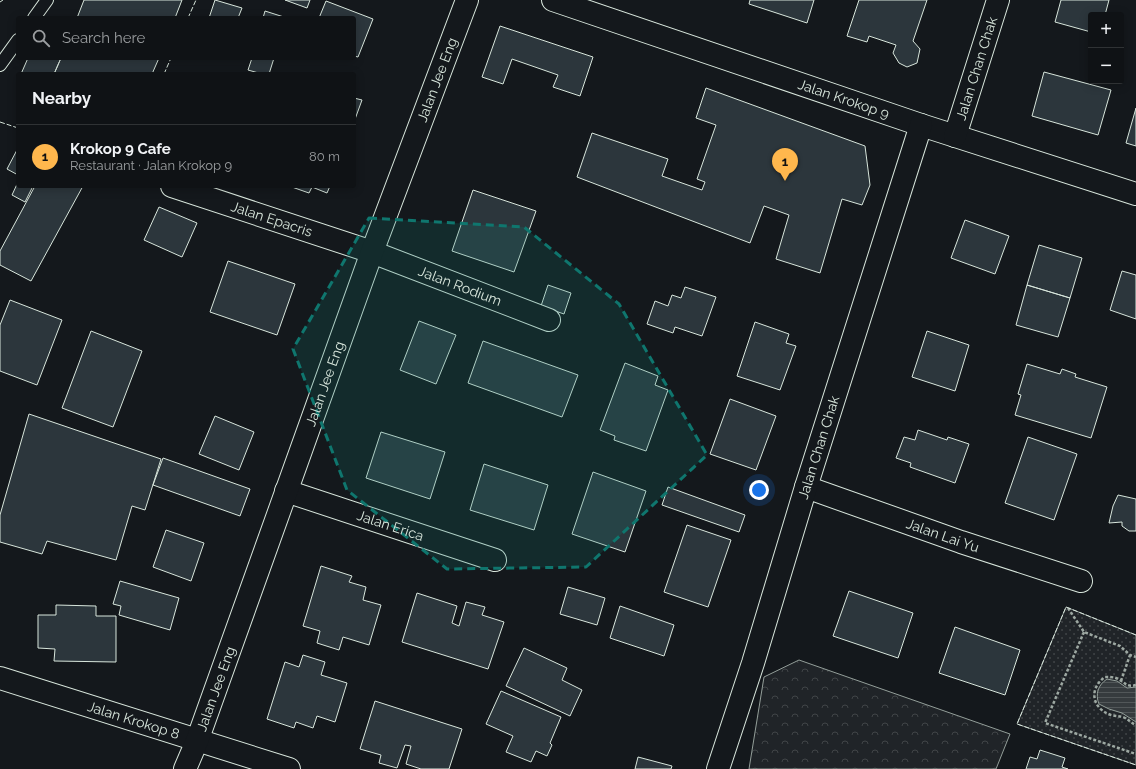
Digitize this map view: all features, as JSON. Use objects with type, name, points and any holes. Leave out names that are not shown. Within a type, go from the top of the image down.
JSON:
[{"type":"street","name":"Jalan Jee Eng","points":[[185,769],[197,741],[372,252],[467,0]]},
{"type":"street","name":"Jalan Krokop 9","points":[[553,0],[921,125],[1136,194]]},
{"type":"street","name":"Jalan Chan Chak","points":[[955,136],[998,0]]},
{"type":"street","name":"Jalan Chan Chak","points":[[718,769],[753,663],[806,487],[921,125]]},
{"type":"street","name":"Jalan Epacris","points":[[178,188],[372,252]]},
{"type":"street","name":"Jalan Rodium","points":[[372,252],[549,320]]},
{"type":"street","name":"Jalan Lai Yu","points":[[806,487],[961,542],[1080,580]]},
{"type":"street","name":"Jalan Erica","points":[[286,491],[495,560]]},
{"type":"street","name":"Jalan Krokop 8","points":[[0,678],[289,769]]},
{"type":"lane","points":[[35,16],[47,0]]},
{"type":"lane","points":[[0,65],[16,43]]},
{"type":"path","points":[[1068,608],[1084,632],[1120,646],[1130,655],[1136,657]]},
{"type":"path","points":[[1084,632],[1045,723],[1136,754]]},
{"type":"path","points":[[1121,681],[1130,655]]},
{"type":"path","points":[[1136,684],[1132,686],[1123,684],[1116,678],[1106,677],[1100,681],[1095,690],[1094,696],[1099,708],[1104,712],[1122,717],[1136,725]]},
{"type":"highlighted area","points":[[369,218],[524,227],[619,304],[707,455],[586,567],[447,569],[347,490],[293,349]]},
{"type":"green space","points":[[1066,607],[1136,635],[1136,765],[1017,724]]},
{"type":"green space","points":[[799,660],[1010,734],[996,769],[749,769],[764,677]]},
{"type":"shaded area","points":[[1107,679],[1117,681],[1127,688],[1136,687],[1136,722],[1122,713],[1099,704],[1097,693],[1101,684]]},
{"type":"building","points":[[84,0],[182,0],[176,16],[78,16]]},
{"type":"building","points":[[215,0],[242,8],[239,16],[210,16]]},
{"type":"building","points":[[285,0],[310,0],[307,8]]},
{"type":"building","points":[[750,0],[814,0],[807,23],[749,4]]},
{"type":"building","points":[[859,0],[927,0],[913,41],[920,49],[917,63],[907,67],[899,63],[893,53],[896,45],[869,36],[867,42],[847,36]]},
{"type":"building","points":[[1061,0],[1109,0],[1106,12],[1088,12],[1088,31],[1055,22]]},
{"type":"building","points":[[326,1],[373,19],[358,57],[356,56],[356,16],[320,16]]},
{"type":"building","points":[[265,11],[281,16],[264,16]]},
{"type":"building","points":[[500,26],[593,57],[580,96],[553,87],[558,75],[512,59],[503,84],[482,77]]},
{"type":"building","points":[[27,60],[60,60],[55,72],[22,72]]},
{"type":"building","points":[[60,60],[158,60],[153,72],[55,72]]},
{"type":"building","points":[[251,60],[273,60],[270,72],[255,72],[248,70]]},
{"type":"building","points":[[1044,72],[1111,90],[1098,135],[1032,116]]},
{"type":"building","points":[[706,88],[865,146],[870,185],[862,205],[842,199],[820,273],[776,259],[789,215],[764,206],[750,243],[577,177],[592,133],[668,159],[662,176],[702,190],[705,182],[697,179],[716,125],[696,118]]},
{"type":"building","points":[[356,98],[362,100],[356,116]]},
{"type":"building","points":[[1136,108],[1136,146],[1126,143]]},
{"type":"building","points":[[16,152],[16,174],[7,169]]},
{"type":"building","points":[[16,186],[16,188],[32,188],[25,202],[12,195]]},
{"type":"building","points":[[34,188],[82,188],[31,281],[0,265],[0,251]]},
{"type":"building","points":[[295,188],[312,188],[309,193]]},
{"type":"building","points":[[314,188],[329,188],[327,193]]},
{"type":"building","points":[[473,190],[536,211],[514,272],[452,251]]},
{"type":"building","points":[[159,207],[197,223],[182,257],[144,240]]},
{"type":"building","points":[[965,220],[1009,236],[995,274],[951,258]]},
{"type":"building","points":[[1039,245],[1082,258],[1070,298],[1027,285]]},
{"type":"building","points":[[228,261],[295,284],[277,335],[210,312]]},
{"type":"building","points":[[1122,271],[1136,275],[1136,319],[1110,310]]},
{"type":"building","points":[[548,285],[571,293],[564,314],[541,306]]},
{"type":"building","points":[[1027,285],[1070,298],[1058,337],[1016,325]]},
{"type":"building","points":[[685,287],[716,297],[702,336],[675,327],[673,333],[647,324],[655,301],[668,306],[672,295],[681,298]]},
{"type":"building","points":[[10,300],[62,320],[37,385],[0,371],[0,325]]},
{"type":"building","points":[[419,321],[456,335],[436,384],[400,370]]},
{"type":"building","points":[[755,322],[789,334],[786,343],[796,346],[780,390],[737,376]]},
{"type":"building","points":[[91,331],[142,351],[113,427],[62,408]]},
{"type":"building","points":[[927,331],[969,345],[955,391],[912,377]]},
{"type":"building","points":[[483,341],[578,375],[562,417],[468,383]]},
{"type":"building","points":[[625,363],[658,376],[655,385],[668,390],[646,451],[614,440],[615,436],[600,430]]},
{"type":"building","points":[[1027,364],[1060,374],[1062,369],[1076,374],[1075,377],[1107,387],[1091,438],[1015,415],[1021,395],[1018,394]]},
{"type":"building","points":[[730,399],[776,416],[756,470],[710,454]]},
{"type":"building","points":[[29,414],[161,459],[145,510],[132,506],[116,560],[47,541],[42,554],[0,542],[0,515]]},
{"type":"building","points":[[215,416],[254,432],[239,470],[199,454]]},
{"type":"building","points":[[918,430],[947,440],[948,437],[969,444],[955,483],[910,467],[911,463],[896,458],[904,437],[915,440]]},
{"type":"building","points":[[381,432],[445,452],[430,499],[366,478]]},
{"type":"building","points":[[1028,437],[1077,454],[1054,520],[1005,503]]},
{"type":"building","points":[[163,458],[250,489],[240,516],[153,485]]},
{"type":"building","points":[[484,464],[548,485],[534,530],[470,510]]},
{"type":"building","points":[[593,472],[646,491],[625,552],[572,534]]},
{"type":"building","points":[[668,487],[745,515],[739,532],[662,505]]},
{"type":"building","points":[[1118,495],[1136,499],[1136,531],[1129,531],[1122,526],[1122,522],[1109,523],[1113,506]]},
{"type":"building","points":[[687,525],[731,540],[708,607],[664,592]]},
{"type":"building","points":[[166,530],[204,543],[191,581],[153,567]]},
{"type":"building","points":[[321,566],[352,576],[349,582],[366,587],[363,600],[381,605],[369,645],[343,637],[339,650],[317,643],[320,631],[303,626]]},
{"type":"building","points":[[120,581],[179,598],[170,630],[119,615],[121,606],[113,604]]},
{"type":"building","points":[[568,587],[605,598],[597,625],[560,614]]},
{"type":"building","points":[[849,591],[913,613],[898,658],[833,636]]},
{"type":"building","points":[[417,593],[457,606],[452,623],[459,626],[466,602],[485,607],[482,615],[504,622],[488,669],[402,642]]},
{"type":"building","points":[[56,605],[96,606],[96,616],[116,616],[116,662],[54,661],[55,649],[38,648],[38,615],[56,615]]},
{"type":"building","points":[[620,606],[674,625],[664,656],[610,638]]},
{"type":"building","points":[[955,627],[1020,650],[1005,695],[939,673]]},
{"type":"building","points":[[524,648],[567,668],[562,680],[582,690],[570,716],[506,686]]},
{"type":"building","points":[[303,655],[325,662],[321,675],[347,683],[335,722],[317,716],[313,728],[296,722],[294,728],[267,719],[285,662],[299,667]]},
{"type":"building","points":[[501,691],[561,717],[550,743],[552,745],[547,756],[536,751],[531,762],[506,752],[513,736],[486,724]]},
{"type":"building","points":[[375,701],[462,729],[449,769],[421,769],[406,764],[411,746],[405,745],[397,768],[379,763],[381,755],[360,749]]},
{"type":"building","points":[[1040,750],[1065,758],[1062,767],[1068,769],[1026,769],[1030,757],[1037,759]]},
{"type":"building","points":[[638,757],[672,766],[671,769],[635,769]]},
{"type":"fence","points":[[189,16],[196,0]]},
{"type":"fence","points":[[165,72],[170,60]]},
{"type":"fence","points":[[0,122],[16,127]]},
{"type":"fence","points":[[1136,635],[1066,607],[1017,724],[1136,765]]},
{"type":"place","name":"Krokop 9 Cafe","points":[[785,181]]}]
